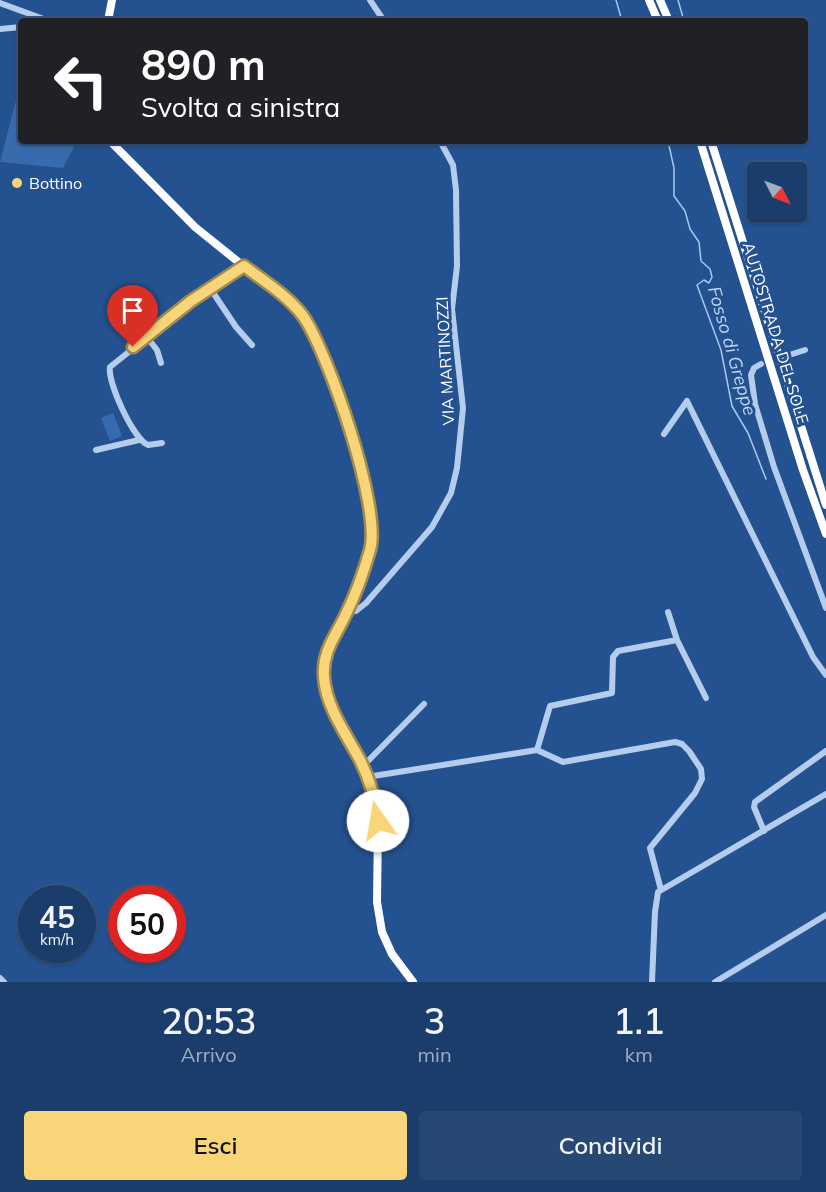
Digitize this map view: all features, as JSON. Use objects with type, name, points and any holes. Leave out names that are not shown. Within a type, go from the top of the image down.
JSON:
[{"type":"highway","points":[[649,0],[657,18]]},
{"type":"highway","points":[[660,0],[668,18]]},
{"type":"highway","name":"AUTOSTRADA DEL SOLE","points":[[701,144],[803,470],[826,534]]},
{"type":"highway","name":"AUTOSTRADA DEL SOLE","points":[[712,144],[826,504]]},
{"type":"main road","points":[[109,18],[112,0]]},
{"type":"main road","points":[[113,144],[192,224],[292,304],[307,322],[317,342],[355,445],[368,498],[372,537],[347,612],[326,652],[324,679],[331,706],[363,766],[378,819],[377,898],[380,925],[390,951],[413,982]]},
{"type":"street","points":[[13,8],[15,0]]},
{"type":"street","points":[[370,0],[382,18]]},
{"type":"street","points":[[0,3],[38,18]]},
{"type":"street","points":[[0,29],[18,27]]},
{"type":"street","name":"VIA MARTINOZZI","points":[[347,612],[356,611],[364,605],[428,533],[450,496],[457,468],[463,408],[452,309],[457,267],[456,190],[453,165],[442,144]]},
{"type":"street","points":[[162,443],[148,445],[140,440],[109,373],[114,362],[210,288],[244,266]]},
{"type":"street","points":[[210,288],[236,327],[252,345]]},
{"type":"street","points":[[146,336],[157,350],[161,363]]},
{"type":"street","points":[[786,356],[805,350]]},
{"type":"street","points":[[761,364],[754,368],[751,375],[756,404],[774,467],[826,608]]},
{"type":"street","points":[[664,434],[687,401],[813,657],[826,675]]},
{"type":"street","points":[[96,450],[140,440]]},
{"type":"street","points":[[668,612],[676,640],[706,698]]},
{"type":"street","points":[[537,750],[550,705],[612,693],[613,657],[616,652],[676,640]]},
{"type":"street","points":[[363,766],[424,704]]},
{"type":"street","points":[[367,777],[537,750],[563,762],[675,742],[686,748],[701,769],[702,777],[695,793],[650,848],[660,891]]},
{"type":"street","points":[[764,831],[754,807],[755,802],[826,751]]},
{"type":"street","points":[[652,982],[656,898],[660,891],[826,794]]},
{"type":"street","points":[[715,982],[826,915]]},
{"type":"street","points":[[0,978],[4,982]]},
{"type":"shaded area","points":[[18,93],[18,144],[75,144],[63,168],[0,162]]},
{"type":"shaded area","points":[[113,413],[122,436],[110,441],[101,418]]},
{"type":"waterway","name":"Fosso di Greppe","points":[[616,0],[621,18]]},
{"type":"waterway","points":[[678,0],[683,18]]},
{"type":"waterway","name":"Fosso di Greppe","points":[[669,144],[674,168],[674,196],[685,211],[690,229],[699,242],[701,261],[710,269],[712,277],[709,283],[704,280],[697,285],[721,350],[732,406],[748,433],[766,479]]},
{"type":"place","name":"Bottino","points":[[17,183]]},
{"type":"route","points":[[133,347],[191,301],[244,266],[292,304],[314,334],[355,445],[368,498],[372,534],[371,546],[350,606],[326,652],[324,681],[331,706],[366,774],[377,809],[378,821]]}]
